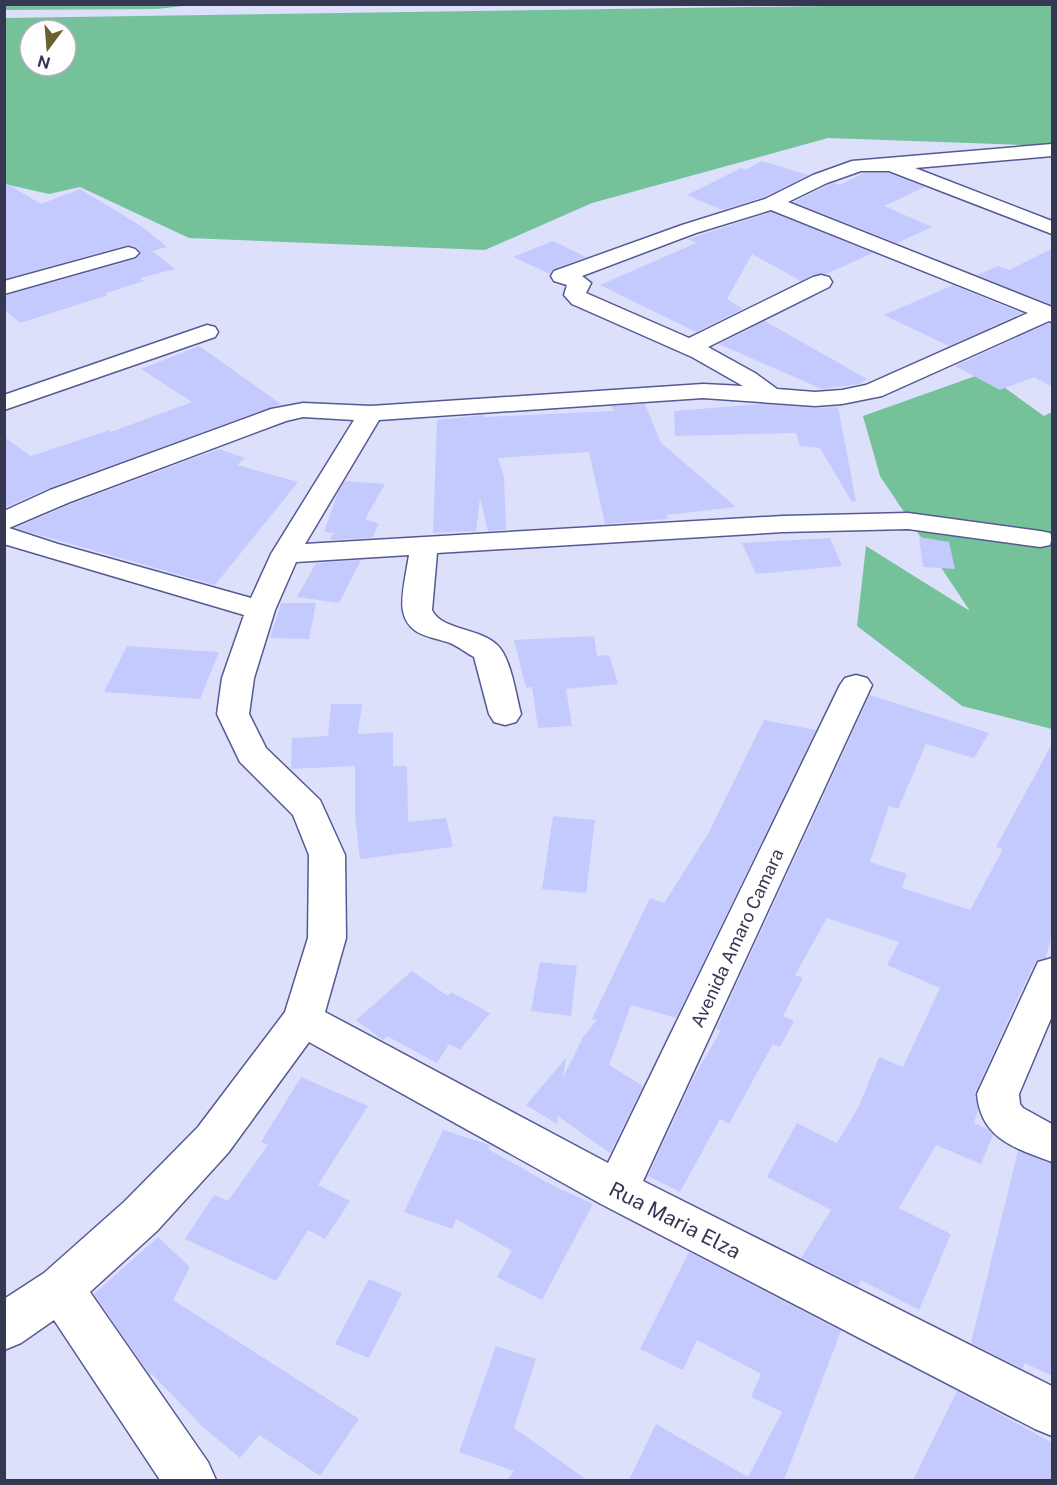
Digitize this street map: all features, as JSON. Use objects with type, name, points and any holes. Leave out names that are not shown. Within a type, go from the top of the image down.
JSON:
[{"type":"street","points":[[772,395],[753,381],[689,347],[580,299],[575,295],[575,289],[580,283],[562,276],[689,229],[772,203],[820,179],[859,165],[890,165],[1053,150]]},
{"type":"street","points":[[890,165],[1053,228]]},
{"type":"street","points":[[772,203],[1050,314]]},
{"type":"street","points":[[4,288],[128,253]]},
{"type":"street","points":[[689,347],[821,282]]},
{"type":"street","points":[[4,521],[60,496],[280,414],[303,410],[370,413],[703,391],[815,399],[842,397],[873,391],[1050,314]]},
{"type":"street","points":[[4,403],[207,332]]},
{"type":"street","points":[[4,1328],[60,1289],[141,1216],[213,1140],[303,1019],[327,938],[327,855],[308,809],[252,754],[233,714],[238,678],[260,610],[285,554],[370,413]]},
{"type":"street","points":[[285,554],[783,524],[908,521],[1040,539]]},
{"type":"street","points":[[4,535],[48,550],[260,610]]},
{"type":"street","points":[[424,546],[417,610],[423,623],[435,630],[462,637],[486,651],[491,660],[505,714]]},
{"type":"street","name":"Avenida Amaro Camara","points":[[617,1190],[856,685]]},
{"type":"street","points":[[1052,974],[998,1094],[998,1106],[1001,1115],[1011,1125],[1053,1143]]},
{"type":"street","name":"Rua Maria Elza","points":[[303,1019],[617,1190],[1053,1412]]},
{"type":"street","points":[[60,1289],[190,1480]]},
{"type":"green space","points":[[4,5],[193,5],[157,9],[5,10]]},
{"type":"green space","points":[[890,5],[1052,5],[1052,146],[828,138],[592,203],[485,250],[189,238],[80,187],[49,194],[5,184],[4,18]]},
{"type":"green space","points":[[984,373],[1044,416],[1052,412],[1052,729],[962,706],[857,626],[866,546],[970,611],[880,476],[863,416]]},
{"type":"building","points":[[762,161],[808,175],[764,197],[722,210],[687,195],[741,168],[745,170]]},
{"type":"building","points":[[864,173],[888,173],[925,187],[884,206],[932,227],[897,243],[794,202],[828,185],[834,183],[840,185]]},
{"type":"building","points":[[4,182],[41,204],[80,189],[144,228],[167,247],[152,251],[175,269],[140,278],[144,281],[20,323],[4,309],[4,296],[136,259],[141,253],[137,247],[127,245],[4,279]]},
{"type":"building","points":[[771,212],[873,253],[826,274],[812,275],[801,281],[752,254],[727,299],[743,309],[696,332],[600,285],[696,243],[688,239]]},
{"type":"building","points":[[553,241],[586,257],[553,269],[550,274],[513,257]]},
{"type":"building","points":[[1053,248],[1053,305],[977,275],[998,266],[1009,270]]},
{"type":"building","points":[[953,285],[1022,313],[949,346],[884,315]]},
{"type":"building","points":[[765,321],[867,379],[859,384],[822,389],[719,344]]},
{"type":"building","points":[[1049,323],[1053,324],[1053,387],[1034,377],[1000,390],[955,366]]},
{"type":"building","points":[[199,346],[281,404],[49,488],[4,508],[4,437],[31,456],[110,430],[111,432],[192,402],[141,369]]},
{"type":"building","points":[[645,404],[661,443],[736,507],[667,515],[668,519],[605,524],[589,452],[498,458],[504,477],[506,530],[488,531],[480,498],[476,531],[433,533],[437,420],[484,415],[485,417],[613,411],[612,406]]},
{"type":"building","points":[[761,404],[815,408],[838,407],[856,501],[852,502],[820,448],[800,446],[796,433],[675,436],[674,411]]},
{"type":"building","points":[[219,449],[245,458],[237,465],[298,482],[215,585],[15,528],[71,504]]},
{"type":"building","points":[[345,481],[385,484],[365,519],[379,524],[372,538],[329,540],[334,533],[324,532],[338,492]]},
{"type":"building","points":[[919,537],[949,542],[955,569],[923,567]]},
{"type":"building","points":[[830,538],[842,566],[756,574],[742,543]]},
{"type":"building","points":[[361,560],[339,603],[297,597],[316,563]]},
{"type":"building","points":[[281,603],[316,603],[309,639],[270,638]]},
{"type":"building","points":[[594,636],[597,656],[609,655],[618,684],[566,689],[572,726],[538,728],[532,687],[526,688],[514,640]]},
{"type":"building","points":[[127,646],[219,652],[200,699],[104,692]]},
{"type":"building","points":[[870,695],[989,733],[974,758],[926,744],[898,809],[889,806],[870,862],[907,874],[902,888],[970,910],[1003,849],[996,847],[1053,742],[1053,934],[1045,958],[1036,961],[1031,970],[975,1093],[978,1110],[974,1123],[988,1129],[993,1135],[981,1164],[936,1145],[899,1208],[951,1234],[919,1310],[861,1280],[858,1286],[801,1258],[831,1210],[767,1177],[797,1123],[837,1143],[859,1106],[879,1057],[903,1067],[940,988],[887,965],[899,942],[827,918],[795,975],[803,978],[783,1016],[794,1021],[780,1047],[773,1044],[729,1124],[720,1119],[680,1192],[648,1176],[692,1081],[721,1030],[716,1029]]},
{"type":"building","points":[[331,704],[362,704],[358,734],[393,732],[393,766],[407,766],[408,822],[446,818],[453,847],[360,859],[355,817],[355,766],[291,769],[292,738],[328,736]]},
{"type":"building","points":[[764,720],[816,730],[676,1018],[631,1005],[609,1065],[643,1086],[610,1153],[558,1116],[557,1124],[526,1105],[566,1058],[563,1078],[583,1037],[597,1020],[592,1019],[650,898],[664,903],[708,834]]},
{"type":"building","points":[[553,816],[595,820],[586,893],[542,889]]},
{"type":"building","points":[[540,962],[577,966],[571,1016],[531,1011]]},
{"type":"building","points":[[412,971],[448,996],[451,992],[490,1013],[460,1050],[449,1044],[437,1063],[387,1036],[383,1040],[356,1020]]},
{"type":"building","points":[[301,1077],[368,1106],[318,1185],[350,1201],[325,1239],[308,1230],[276,1281],[185,1239],[214,1195],[228,1201],[268,1145],[261,1142]]},
{"type":"building","points":[[443,1130],[490,1145],[488,1149],[550,1184],[593,1204],[542,1300],[497,1277],[512,1251],[456,1219],[452,1229],[404,1212]]},
{"type":"building","points":[[1018,1151],[1053,1164],[1053,1376],[1024,1363],[1023,1369],[971,1343]]},
{"type":"building","points":[[158,1237],[190,1267],[173,1300],[359,1419],[320,1476],[259,1435],[240,1458],[203,1427],[152,1374],[150,1375],[94,1294]]},
{"type":"building","points":[[689,1252],[841,1331],[784,1480],[629,1480],[656,1424],[748,1477],[782,1412],[751,1397],[761,1374],[697,1340],[683,1370],[640,1349]]},
{"type":"building","points":[[369,1279],[402,1293],[369,1358],[335,1344]]},
{"type":"building","points":[[496,1346],[536,1359],[514,1428],[587,1480],[507,1480],[514,1471],[459,1452]]},
{"type":"building","points":[[957,1391],[1053,1443],[1053,1480],[913,1480]]}]
